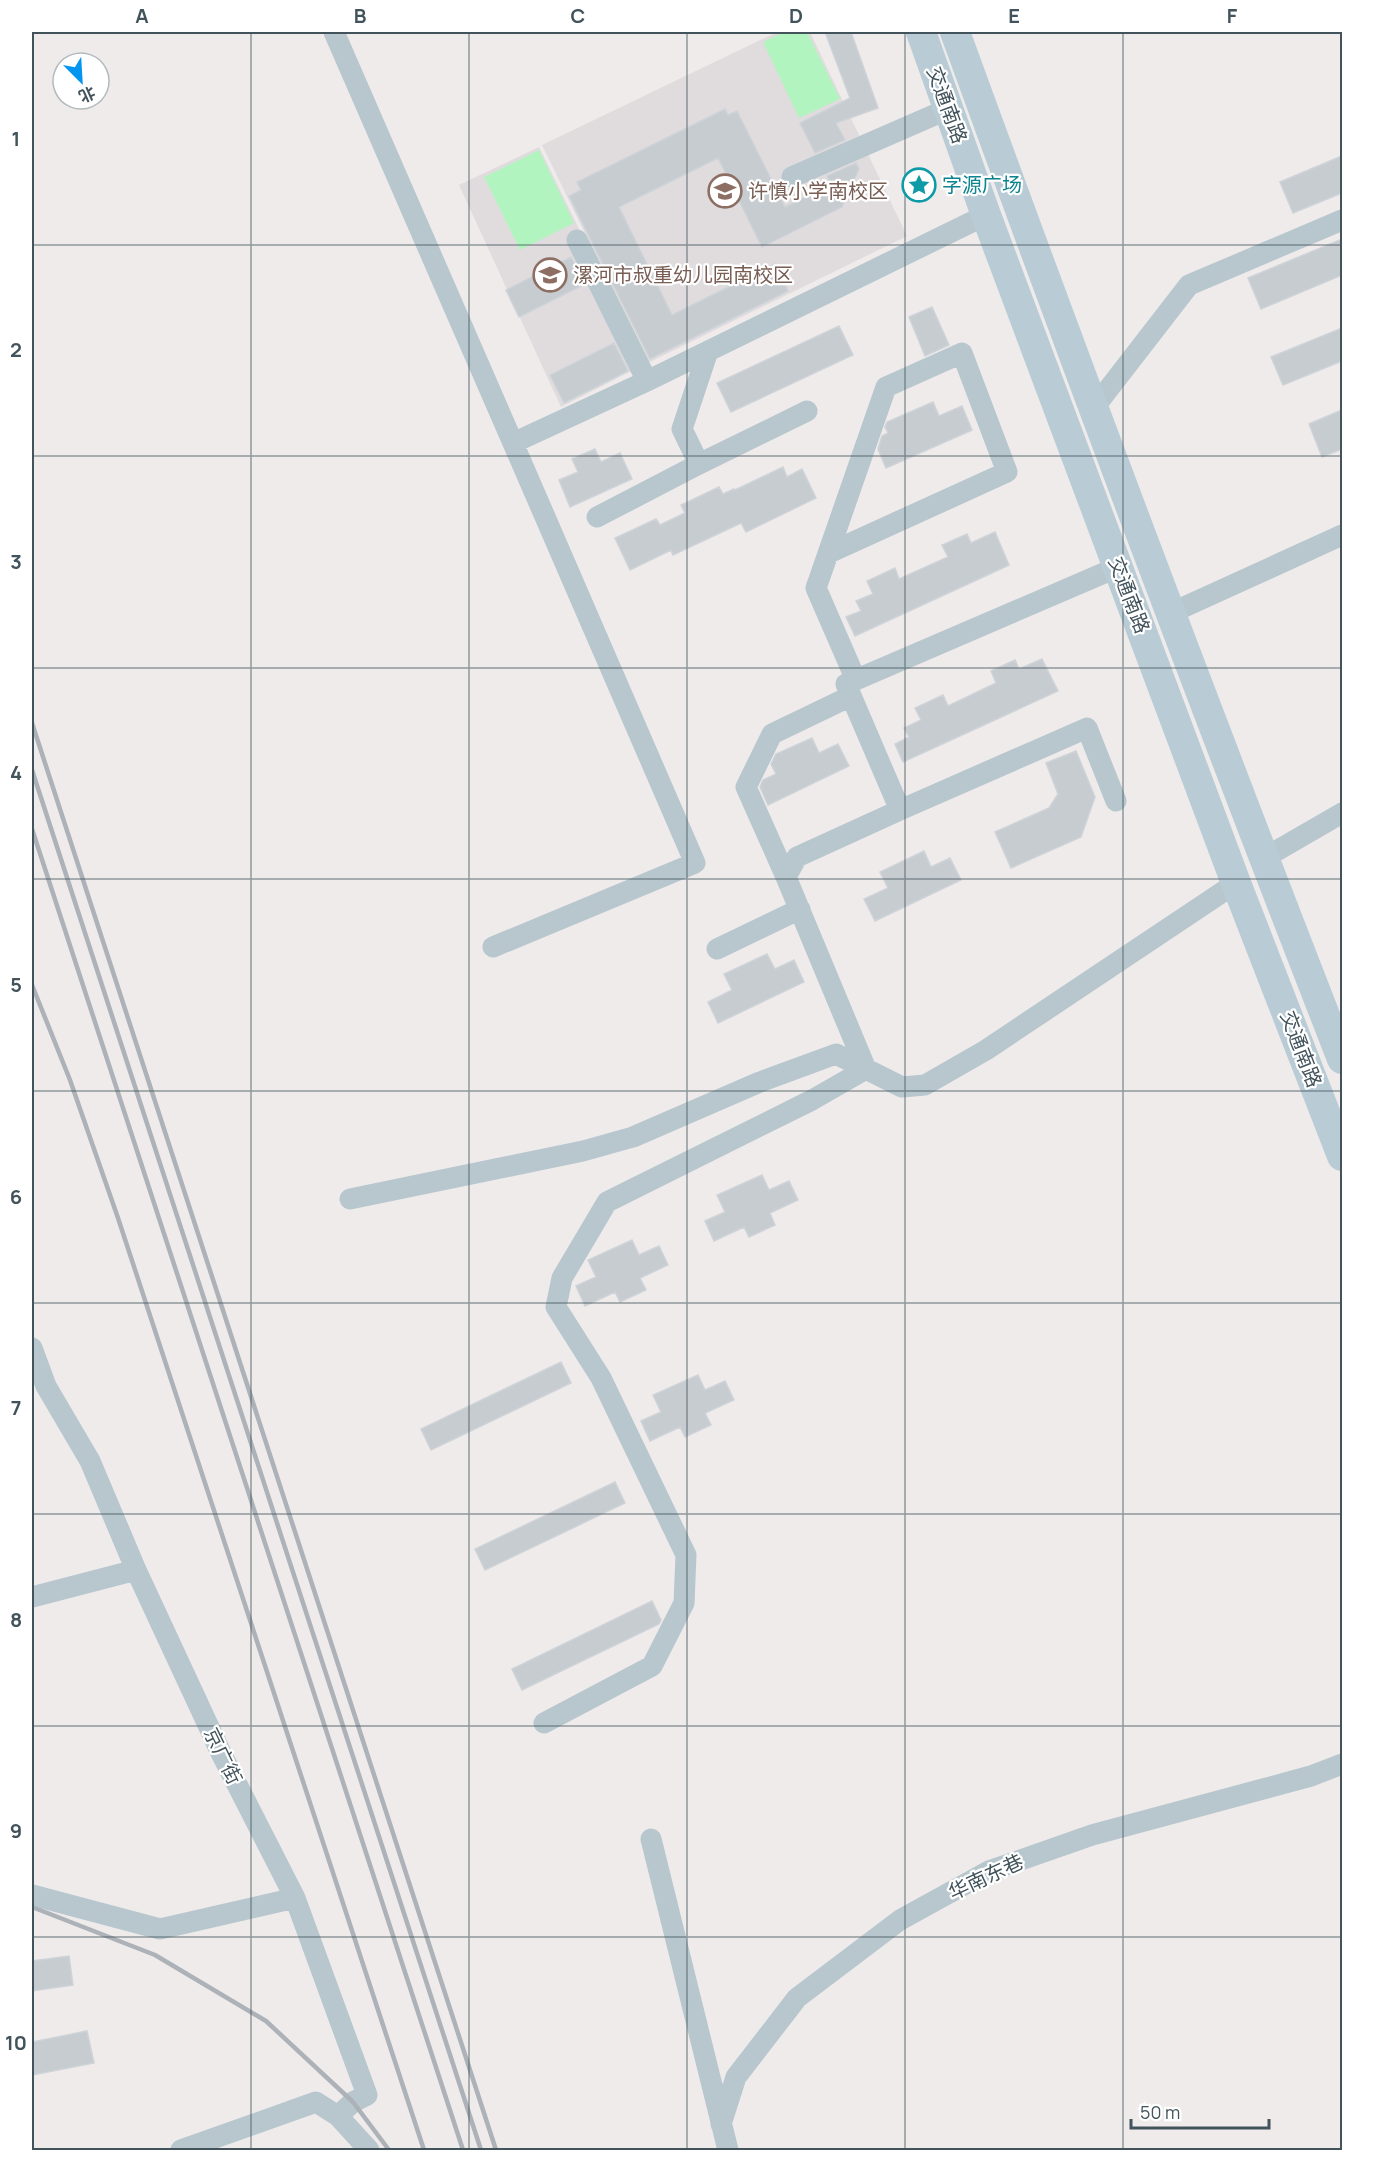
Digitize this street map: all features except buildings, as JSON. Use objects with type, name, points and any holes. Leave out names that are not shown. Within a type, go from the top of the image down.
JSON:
[{"type":"main road","name":"交通南路","points":[[921,32],[986,215],[1236,882],[1342,1156]]},
{"type":"main road","name":"交通南路","points":[[956,32],[1094,409],[1342,1059]]},
{"type":"main road","points":[[936,76],[968,65]]},
{"type":"main road","points":[[1236,882],[1264,858]]},
{"type":"street","points":[[334,32],[695,862],[494,947]]},
{"type":"street","points":[[792,177],[948,109]]},
{"type":"street","points":[[513,443],[647,381],[986,215]]},
{"type":"street","points":[[1094,409],[1190,285],[1342,220]]},
{"type":"street","points":[[577,240],[647,381]]},
{"type":"street","points":[[699,464],[682,429],[708,351]]},
{"type":"street","points":[[829,553],[1007,472],[962,353],[886,387],[816,588],[900,810]]},
{"type":"street","points":[[597,516],[807,411]]},
{"type":"street","points":[[1171,613],[1342,535]]},
{"type":"street","points":[[866,1069],[747,787],[772,734],[854,688],[1118,567]]},
{"type":"street","points":[[786,876],[797,857],[1087,728],[1116,801]]},
{"type":"street","points":[[1264,858],[1342,813]]},
{"type":"street","points":[[350,1199],[583,1151],[633,1137],[760,1082],[836,1054],[902,1087],[926,1085],[986,1050],[1236,882]]},
{"type":"street","points":[[717,949],[800,909]]},
{"type":"street","points":[[544,1723],[652,1666],[684,1603],[686,1555],[601,1378],[556,1307],[562,1278],[607,1202],[812,1100],[866,1069]]},
{"type":"street","name":"京广街","points":[[32,1348],[46,1386],[90,1461],[136,1570],[221,1753],[295,1898],[367,2096],[353,2102],[338,2116]]},
{"type":"street","points":[[32,1598],[136,1570]]},
{"type":"street","name":"华南东巷","points":[[721,2124],[736,2077],[797,1998],[900,1920],[989,1871],[1092,1835],[1311,1776],[1342,1764]]},
{"type":"street","points":[[651,1839],[728,2151]]},
{"type":"street","points":[[32,1895],[160,1929],[295,1898]]},
{"type":"street","points":[[182,2151],[316,2102],[338,2116],[369,2151]]},
{"type":"shaded area","name":"许慎小学南校区","points":[[777,32],[810,32],[907,236],[648,363],[542,145]]},
{"type":"shaded area","name":"漯河市叔重幼儿园南校区","points":[[539,147],[645,364],[561,407],[459,185]]},
{"type":"green space","points":[[784,32],[807,32],[840,99],[799,118],[763,42]]},
{"type":"green space","points":[[539,150],[574,223],[520,250],[484,177]]},
{"type":"railway","points":[[32,723],[496,2150]]},
{"type":"railway","points":[[32,770],[481,2150]]},
{"type":"railway","points":[[32,829],[463,2150]]},
{"type":"railway","points":[[32,985],[70,1080],[118,1218],[424,2150]]},
{"type":"railway","points":[[32,1907],[155,1955],[266,2021],[353,2102],[389,2150]]},
{"type":"place","name":"字源广场","points":[[919,185]]},
{"type":"place","name":"许慎小学南校区","points":[[725,191]]},
{"type":"place","name":"漯河市叔重幼儿园南校区","points":[[550,275]]}]
